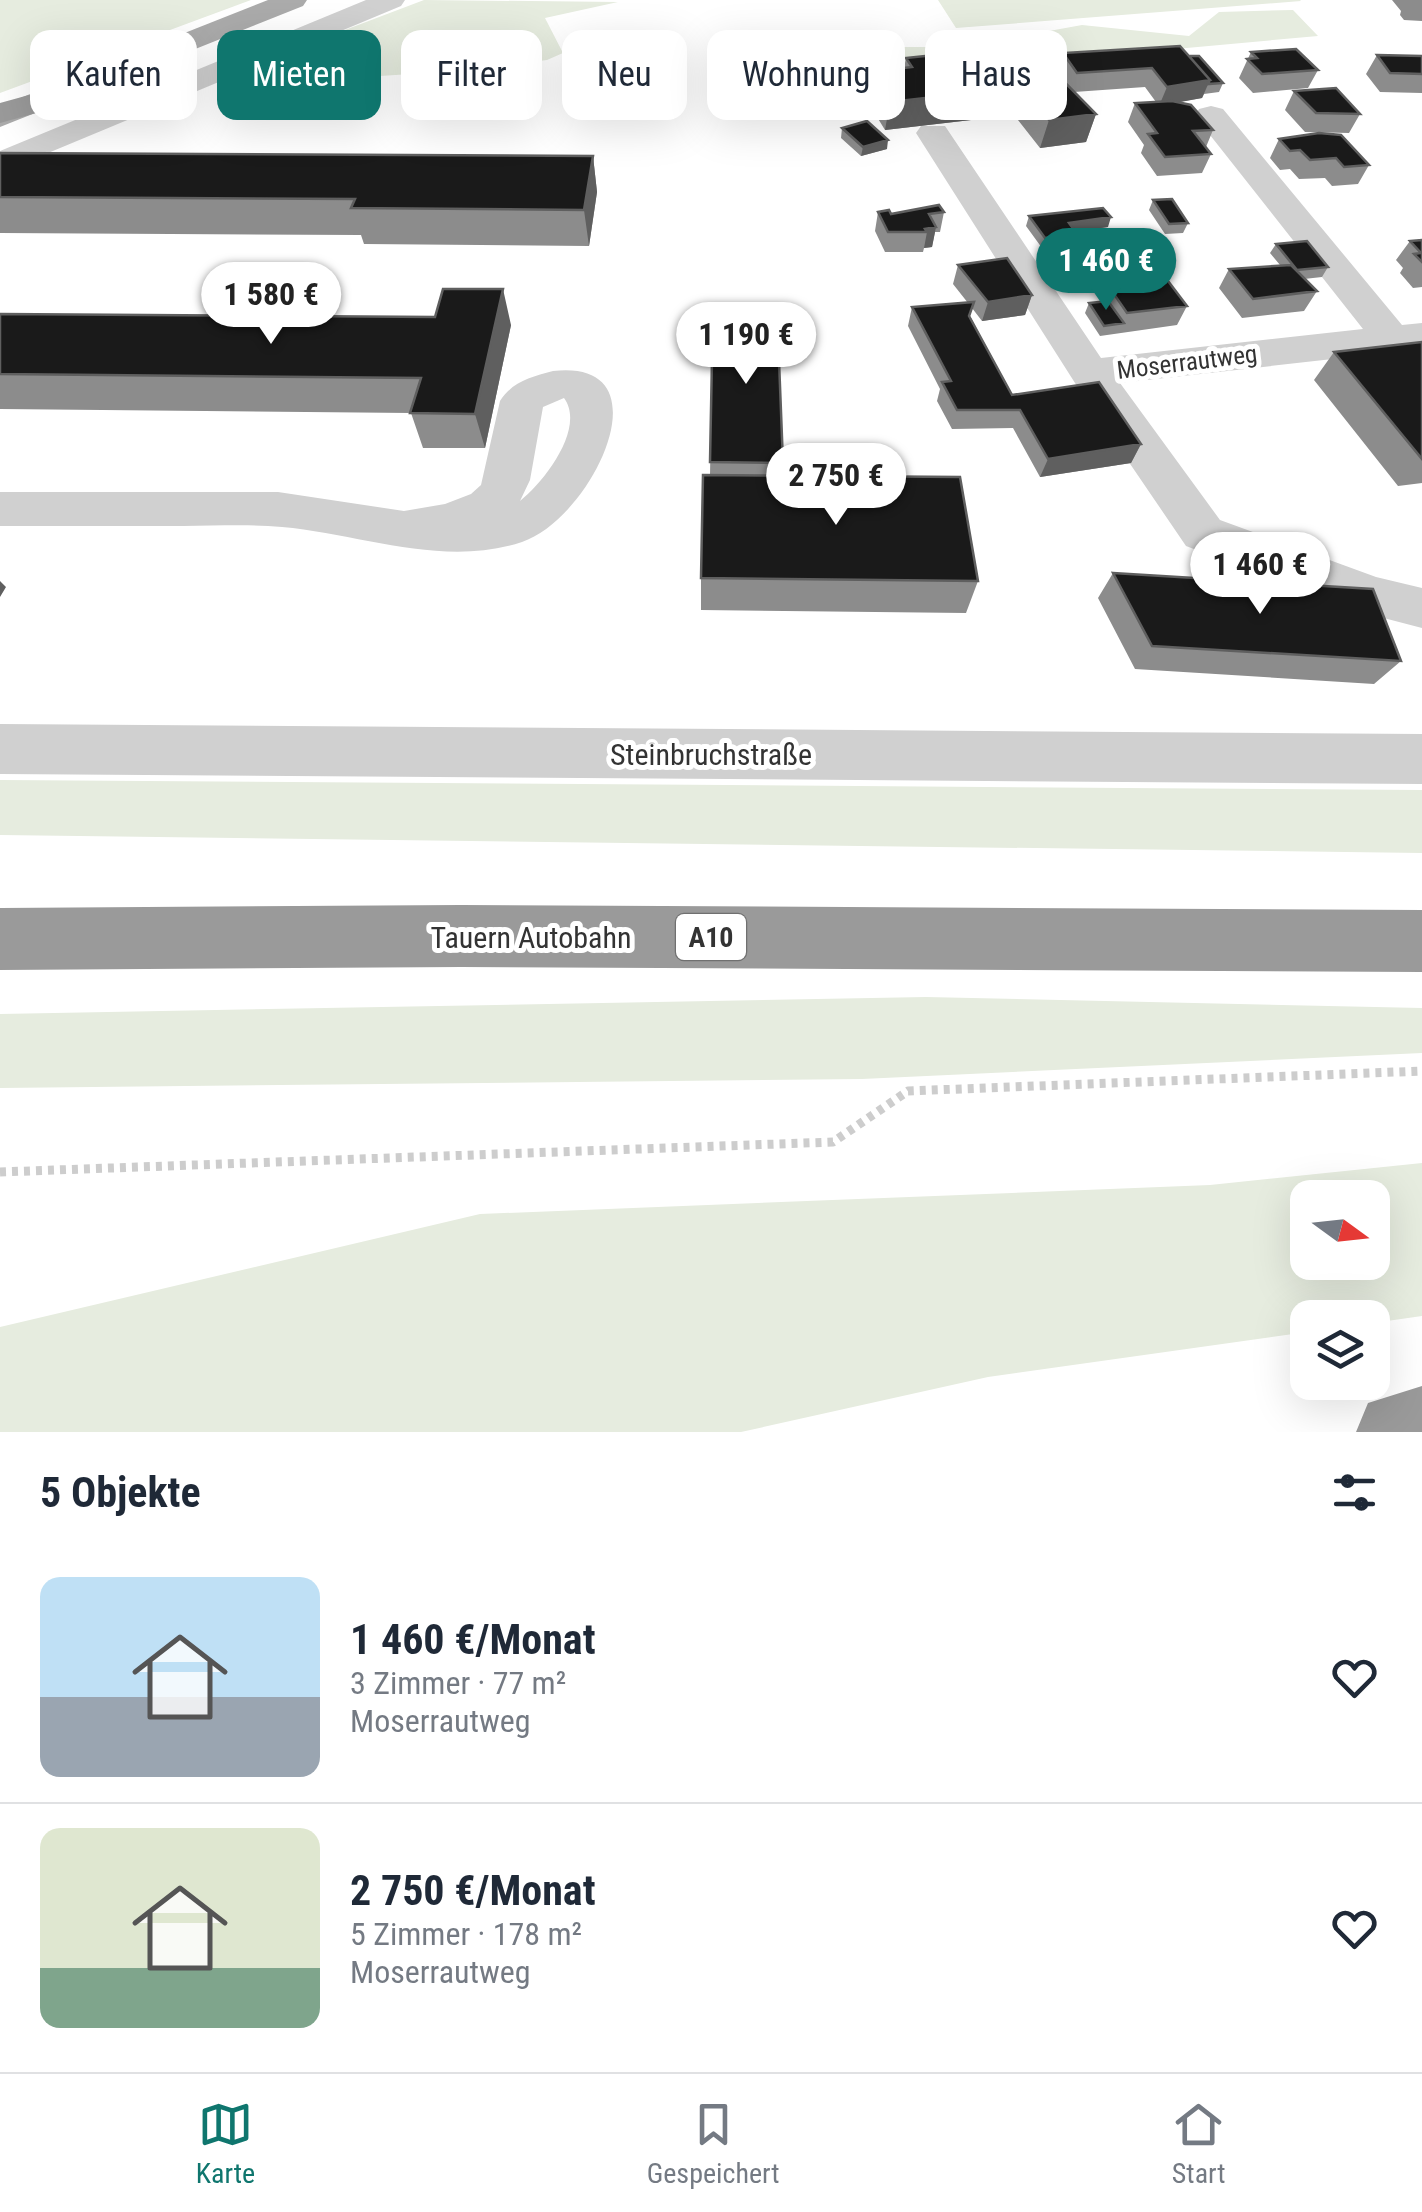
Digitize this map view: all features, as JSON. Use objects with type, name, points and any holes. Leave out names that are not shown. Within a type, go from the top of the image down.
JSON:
[{"type":"highway","name":"Tauern Autobahn","points":[[0,939],[461,936],[1422,941]]},
{"type":"highway","points":[[1397,1432],[1422,1427]]},
{"type":"main road","points":[[10,112],[293,0]]},
{"type":"street","points":[[0,164],[391,0]]},
{"type":"street","name":"Moserrautweg","points":[[1210,116],[1406,337]]},
{"type":"street","name":"Moserrautweg","points":[[933,133],[1090,373],[1406,337]]},
{"type":"street","points":[[1090,373],[1202,534],[1371,596],[1422,608]]},
{"type":"street","points":[[0,508],[278,509],[410,528]]},
{"type":"street","name":"Steinbruchstraße","points":[[0,750],[1422,760]]},
{"type":"path","points":[[0,1172],[833,1142],[908,1092],[1422,1071]]},
{"type":"shaded area","points":[[0,0],[251,0],[170,30],[30,30],[30,82],[0,93]]},
{"type":"shaded area","points":[[424,0],[618,2],[545,18],[562,53],[542,61],[542,30],[401,30],[401,75],[381,76],[381,30],[345,30]]},
{"type":"shaded area","points":[[938,0],[1300,0],[1301,1],[956,28]]},
{"type":"shaded area","points":[[1293,10],[1318,36],[1067,59],[1067,30],[1054,30],[1082,25],[1189,36],[1219,12]]},
{"type":"shaded area","points":[[905,47],[925,47],[925,72],[905,76]]},
{"type":"shaded area","points":[[0,780],[1422,790],[1422,853],[0,835]]},
{"type":"shaded area","points":[[926,997],[1422,1008],[1422,1053],[862,1079],[0,1088],[0,1014]]},
{"type":"shaded area","points":[[1422,1163],[1422,1316],[1390,1321],[1390,1300],[1290,1300],[1290,1334],[988,1377],[741,1432],[0,1432],[0,1327],[480,1214],[1210,1185]]},
{"type":"building","points":[[1180,46],[1210,80],[1167,87],[1152,68],[1077,73],[1067,53]]},
{"type":"building","points":[[1296,49],[1318,70],[1262,74],[1247,59],[1257,58],[1251,52]]},
{"type":"building","points":[[1377,55],[1422,56],[1422,74],[1390,73]]},
{"type":"building","points":[[925,56],[925,98],[905,100],[905,68],[912,67],[906,58]]},
{"type":"building","points":[[1189,56],[1199,56],[1223,83],[1208,84],[1210,80]]},
{"type":"building","points":[[1067,85],[1096,114],[1067,118]]},
{"type":"building","points":[[1336,88],[1360,114],[1316,113],[1294,91]]},
{"type":"building","points":[[1172,101],[1191,105],[1213,130],[1193,131],[1211,154],[1165,157],[1148,134],[1157,133],[1135,103]]},
{"type":"building","points":[[867,121],[888,140],[863,147],[842,128]]},
{"type":"building","points":[[1319,133],[1341,135],[1369,165],[1344,167],[1336,158],[1310,160],[1300,150],[1290,151],[1279,139]]},
{"type":"building","points":[[0,153],[593,156],[584,210],[351,208],[355,199],[0,197]]},
{"type":"building","points":[[1172,199],[1188,223],[1169,224],[1153,200]]},
{"type":"building","points":[[939,205],[944,212],[929,214],[936,227],[925,229],[927,232],[888,232],[878,212],[889,210],[891,214]]},
{"type":"building","points":[[1103,208],[1111,217],[1069,223],[1077,234],[1045,238],[1029,216]]},
{"type":"building","points":[[1422,240],[1422,262],[1414,254],[1421,253],[1410,241]]},
{"type":"building","points":[[1307,241],[1328,267],[1297,270],[1276,244]]},
{"type":"building","points":[[1007,258],[1032,295],[988,302],[958,265]]},
{"type":"building","points":[[1291,265],[1317,291],[1253,299],[1229,269]]},
{"type":"building","points":[[1165,277],[1187,306],[1127,313],[1107,284]]},
{"type":"building","points":[[443,289],[503,289],[475,414],[410,413],[421,378],[0,374],[0,314],[435,317]]},
{"type":"building","points":[[1108,301],[1124,323],[1104,326],[1089,303]]},
{"type":"building","points":[[974,302],[969,316],[1012,395],[1099,382],[1141,444],[1048,459],[1020,410],[957,410],[942,382],[951,381],[912,307]]},
{"type":"building","points":[[713,308],[777,309],[783,463],[710,462]]},
{"type":"building","points":[[1422,342],[1422,459],[1334,352]]},
{"type":"building","points":[[703,475],[960,477],[978,581],[701,578]]},
{"type":"building","points":[[1113,573],[1373,589],[1401,661],[1152,646]]}]
